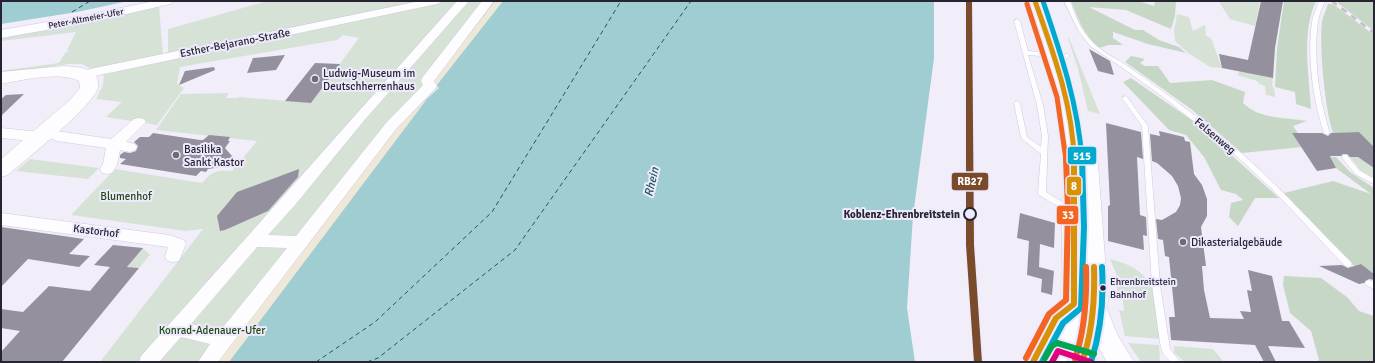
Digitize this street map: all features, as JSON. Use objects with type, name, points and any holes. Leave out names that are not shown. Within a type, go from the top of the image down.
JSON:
[{"type":"main road","points":[[1035,1],[1060,56],[1082,117],[1089,191],[1094,272],[1084,306]]},
{"type":"main road","points":[[1046,1],[1060,56],[1073,142],[1074,213],[1084,306],[1091,335],[1072,360]]},
{"type":"street","name":"Peter-Altmeier-Ufer","points":[[1,34],[92,18],[170,1]]},
{"type":"street","name":"Esther-Bejarano-Straße","points":[[87,74],[437,1]]},
{"type":"street","points":[[148,362],[252,241],[290,201],[357,120],[462,1]]},
{"type":"street","points":[[208,362],[391,126],[430,86],[427,81],[488,1]]},
{"type":"street","points":[[452,13],[475,17]]},
{"type":"street","points":[[1,78],[68,70],[87,74],[89,80],[87,93],[48,136],[1,170]]},
{"type":"street","points":[[107,169],[110,165],[114,144],[141,126]]},
{"type":"street","points":[[1,133],[48,136],[130,147]]},
{"type":"street","name":"Kastorhof","points":[[1,218],[169,241],[178,244],[173,256]]},
{"type":"street","points":[[252,241],[301,242]]},
{"type":"street","points":[[1084,306],[1121,362]]},
{"type":"street","points":[[177,328],[225,340]]},
{"type":"lane","name":"Felsenweg","points":[[1067,1],[1079,29],[1088,43],[1099,52],[1126,67],[1205,126],[1264,177],[1348,264]]},
{"type":"lane","points":[[1322,1],[1315,21],[1315,51],[1317,86],[1322,119],[1328,133]]},
{"type":"lane","points":[[1017,21],[1040,105],[1045,136],[1042,193],[1074,213]]},
{"type":"lane","points":[[1026,53],[1060,56]]},
{"type":"lane","points":[[1125,98],[1145,126],[1156,285],[1166,351],[1176,362]]},
{"type":"lane","points":[[1017,103],[1024,138],[1044,153]]},
{"type":"lane","points":[[1345,156],[1357,172],[1374,182]]},
{"type":"lane","points":[[1033,362],[1056,318],[1062,312],[1084,306]]},
{"type":"green space","points":[[268,1],[496,1],[446,78],[427,99],[229,362],[100,362],[203,229],[186,231],[71,215],[115,169],[202,183],[215,172],[232,171],[257,141],[156,130],[181,94],[229,93],[226,98],[239,97],[311,103],[359,38],[343,35],[337,40],[180,67],[177,84],[184,88],[157,125],[106,117],[122,102],[96,99],[103,85],[104,76],[82,64],[69,64],[1,73],[1,71],[59,63],[65,53],[69,51],[67,50],[76,32],[1,41],[1,35],[159,5],[163,54],[168,52],[168,29]]},
{"type":"green space","points":[[1071,1],[1138,1],[1154,6],[1155,1],[1176,1],[1175,16],[1171,29],[1126,10],[1089,7],[1135,30],[1143,30],[1159,40],[1179,47],[1186,53],[1148,44],[1113,32],[1113,38],[1123,45],[1109,45],[1099,48],[1085,32]]},
{"type":"green space","points":[[1215,1],[1260,1],[1255,26],[1230,19],[1219,2]]},
{"type":"green space","points":[[1284,1],[1316,1],[1311,14],[1307,40],[1311,109],[1296,104],[1295,92],[1275,87],[1277,49]]},
{"type":"green space","points":[[1337,1],[1374,1],[1374,31],[1339,4]]},
{"type":"green space","points":[[1328,4],[1333,4],[1374,35],[1374,147],[1359,132],[1333,133],[1327,109],[1321,46],[1322,22]]},
{"type":"green space","points":[[1177,14],[1189,17],[1193,31],[1205,25],[1206,36],[1211,38],[1222,68],[1210,67],[1188,53],[1175,41],[1174,30]]},
{"type":"green space","points":[[1068,38],[1100,114],[1088,111],[1078,69]]},
{"type":"green space","points":[[1131,56],[1145,59],[1140,63],[1145,66],[1158,66],[1170,83],[1212,80],[1245,92],[1243,103],[1257,112],[1274,117],[1307,121],[1293,126],[1298,133],[1293,133],[1301,147],[1242,153],[1191,109],[1125,62]]},
{"type":"green space","points":[[1240,71],[1273,78],[1272,86],[1274,88],[1275,97],[1266,95],[1265,86],[1259,84],[1257,81],[1237,75]]},
{"type":"green space","points":[[1131,78],[1196,123],[1279,198],[1255,198],[1238,226],[1229,217],[1231,203],[1243,200],[1236,194],[1221,190],[1204,157],[1186,135],[1169,130],[1123,82]]},
{"type":"green space","points":[[1331,157],[1336,157],[1350,172],[1374,188],[1374,274],[1361,264],[1354,266],[1284,193],[1333,181],[1371,194],[1336,168]]},
{"type":"green space","points":[[1350,157],[1358,157],[1374,167],[1374,178],[1361,171]]},
{"type":"green space","points":[[30,159],[99,168],[88,179],[16,171]]},
{"type":"green space","points":[[143,248],[150,255],[139,268],[127,267]]},
{"type":"green space","points":[[1110,259],[1126,264],[1138,271],[1146,278],[1152,287],[1157,310],[1160,339],[1125,336],[1119,310],[1124,311],[1122,292],[1117,291],[1117,276]]},
{"type":"green space","points":[[1284,276],[1321,278],[1347,297],[1359,311],[1374,316],[1374,362],[1317,362],[1319,360],[1311,331],[1290,313],[1283,285]]},
{"type":"green space","points":[[1128,343],[1159,345],[1160,362],[1141,362]]},
{"type":"green space","points":[[1174,346],[1213,349],[1223,361],[1185,362],[1174,353]]},
{"type":"sand","points":[[496,1],[503,1],[437,85],[434,80]]},
{"type":"sand","points":[[427,99],[229,362],[214,362],[396,129]]},
{"type":"water","points":[[1,1],[128,1],[77,12],[1,24]]},
{"type":"water","name":"Rhein","points":[[503,1],[934,1],[934,58],[913,216],[907,308],[915,362],[229,362],[427,99],[439,88],[437,85]]},
{"type":"building","points":[[1261,1],[1283,1],[1275,48],[1273,78],[1222,68],[1219,54],[1248,60]]},
{"type":"building","points":[[1089,49],[1110,61],[1114,75],[1098,71]]},
{"type":"building","points":[[285,55],[276,70],[247,73],[253,58]]},
{"type":"building","name":"Ludwig-Museum im Deutschherrenhaus","points":[[315,63],[340,64],[311,103],[285,101]]},
{"type":"building","points":[[214,67],[215,70],[179,85],[185,71]]},
{"type":"building","points":[[24,94],[1,116],[1,99],[6,95]]},
{"type":"building","points":[[1106,123],[1141,132],[1143,159],[1137,157],[1140,215],[1146,217],[1147,236],[1143,235],[1144,250],[1108,241],[1108,206],[1110,205]]},
{"type":"building","name":"Dikasterialgebäude","points":[[1159,131],[1184,137],[1185,141],[1190,142],[1194,174],[1202,185],[1207,199],[1207,216],[1201,227],[1206,266],[1202,266],[1204,290],[1210,318],[1244,319],[1240,311],[1251,312],[1247,290],[1252,291],[1248,270],[1272,276],[1282,321],[1289,321],[1305,348],[1268,346],[1276,362],[1264,362],[1255,345],[1171,340],[1169,317],[1175,317],[1169,257],[1165,256],[1163,240],[1158,239],[1156,219],[1162,220],[1176,212],[1180,205],[1181,198],[1178,186],[1172,176],[1157,163],[1152,161],[1150,134],[1160,136]]},
{"type":"building","points":[[1359,132],[1374,147],[1374,168],[1358,157],[1350,157],[1347,154],[1343,154],[1341,156],[1330,156],[1336,168],[1317,171],[1292,133],[1322,133],[1328,136],[1331,133]]},
{"type":"building","name":"Basilika Sankt Kastor","points":[[153,133],[200,140],[203,140],[209,135],[230,137],[228,141],[230,141],[225,148],[232,156],[231,159],[222,167],[208,169],[206,172],[201,171],[196,176],[120,164],[126,159],[120,158],[120,155],[124,152],[130,153],[136,151],[138,146],[134,142],[140,137],[149,137]]},
{"type":"building","points":[[299,169],[298,177],[268,211],[220,231],[217,216],[237,192]]},
{"type":"building","points":[[1020,213],[1055,223],[1054,248],[1040,244],[1039,267],[1054,271],[1052,295],[1041,292],[1042,279],[1027,275],[1029,241],[1017,238]]},
{"type":"building","points":[[1,227],[84,239],[69,254],[90,256],[79,267],[28,259],[1,287]]},
{"type":"building","points":[[113,245],[143,248],[127,267],[139,268],[62,362],[1,362],[1,352],[20,331],[1,328],[1,309],[23,312],[49,286],[90,291],[110,267],[94,265]]},
{"type":"building","points":[[1361,264],[1374,274],[1374,280],[1369,279],[1364,283],[1359,284],[1319,266],[1342,265],[1348,268]]},
{"type":"ferry route","points":[[72,12],[90,1]]},
{"type":"ferry route","points":[[316,362],[375,322],[492,212],[621,1]]},
{"type":"ferry route","points":[[367,362],[378,358],[515,250],[691,1]]},
{"type":"railway","points":[[1332,1],[1374,33]]},
{"type":"transit line","name":"RB27","points":[[969,1],[970,245],[978,362]]},
{"type":"transit line","name":"8","points":[[1033,362],[1056,318],[1074,304],[1075,287],[1074,157],[1071,126],[1058,68],[1035,1]]},
{"type":"transit line","name":"515","points":[[1042,362],[1063,323],[1081,308],[1083,287],[1084,227],[1083,166],[1077,110],[1069,78],[1043,1]]},
{"type":"transit line","name":"33","points":[[1026,358],[1049,314],[1066,300],[1068,228],[1067,168],[1061,113],[1053,81],[1027,4]]},
{"type":"transit line","name":"33","points":[[1075,359],[1084,325],[1087,291],[1086,267]]},
{"type":"transit line","name":"8","points":[[1082,362],[1092,327],[1095,291],[1094,267]]},
{"type":"transit line","name":"515","points":[[1091,362],[1100,327],[1103,291],[1102,267]]},
{"type":"transit line","points":[[1045,358],[1052,346],[1057,343],[1094,354]]},
{"type":"transit line","points":[[1052,362],[1058,351],[1091,362]]},
{"type":"place","name":"Ludwig-Museum im Deutschherrenhaus","points":[[315,79]]},
{"type":"place","name":"Basilika Sankt Kastor","points":[[176,155]]},
{"type":"place","name":"Koblenz-Ehrenbreitstein","points":[[970,214]]},
{"type":"place","name":"Dikasterialgebäude","points":[[1183,242]]},
{"type":"place","name":"Ehrenbreitstein Bahnhof","points":[[1103,288]]},
{"type":"park label","name":"Blumenhof","points":[[126,196]]},
{"type":"park label","name":"Konrad-Adenauer-Ufer","points":[[212,330]]}]
